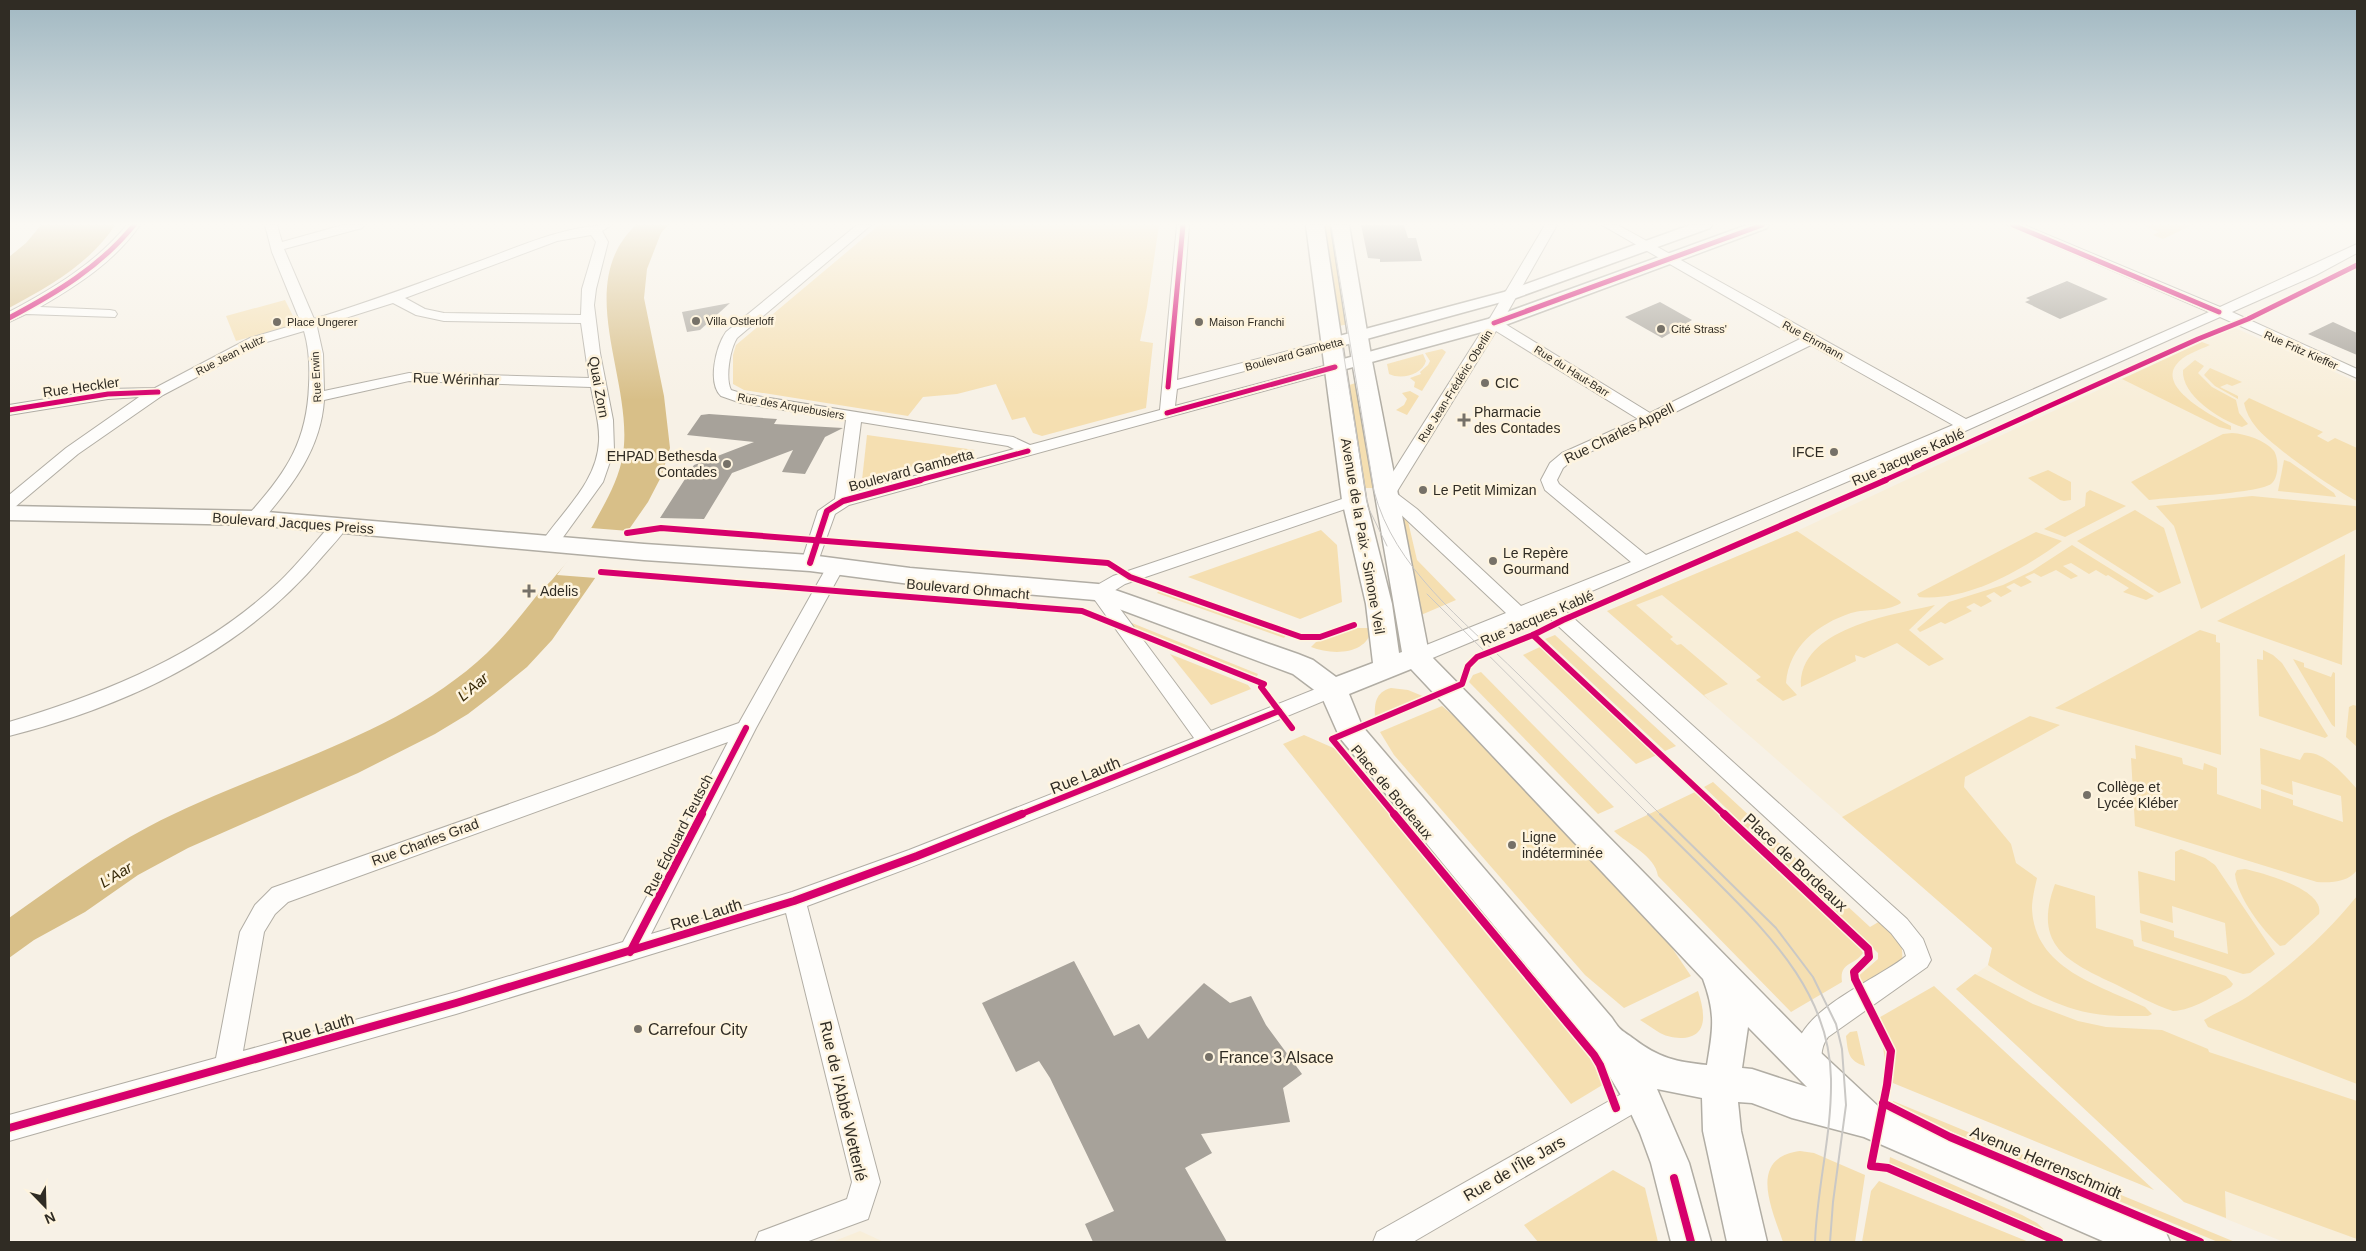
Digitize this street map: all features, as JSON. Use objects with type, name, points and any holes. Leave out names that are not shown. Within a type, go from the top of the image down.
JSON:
[{"type":"main road","name":"Avenue de la Paix - Simone Veil","points":[[1322,283],[1354,500],[1379,604],[1387,668]]},
{"type":"main road","points":[[1350,283],[1362,361],[1416,657],[1718,973],[1808,1065],[1867,1120]]},
{"type":"main road","name":"Boulevard Jacques Preiss","points":[[9,511],[255,518],[616,550]]},
{"type":"main road","name":"Boulevard Ohmacht","points":[[616,550],[810,563],[910,576],[1098,592],[1303,667],[1333,689]]},
{"type":"main road","points":[[1333,689],[1416,657]]},
{"type":"main road","name":"Place de Bordeaux","points":[[1333,689],[1350,731],[1618,1048],[1639,1064],[1663,1075],[1687,1080],[1722,1083]]},
{"type":"main road","points":[[1718,973],[1729,1002],[1731,1026],[1719,1104],[1722,1132],[1747,1242]]},
{"type":"main road","name":"Place de Bordeaux","points":[[1600,1029],[1641,1095],[1670,1163],[1691,1242]]},
{"type":"main road","points":[[1722,1083],[1752,1086],[1792,1101],[1867,1120],[2108,1233],[2150,1242]]},
{"type":"street","points":[[9,318],[68,283]]},
{"type":"street","name":"Rue Erwin","points":[[255,518],[285,484],[302,455],[314,427],[318,397],[315,350],[308,324],[292,283]]},
{"type":"street","name":"Rue Jean Hultz","points":[[9,511],[91,437],[158,392],[254,341],[395,298],[435,283]]},
{"type":"street","name":"Quai Zorn","points":[[550,543],[592,485],[604,459],[608,438],[588,318],[589,283]]},
{"type":"street","name":"Rue des Arquebusiers","points":[[794,283],[732,335],[725,345],[722,390],[733,396],[1014,442],[1028,451]]},
{"type":"street","points":[[1167,413],[1178,283]]},
{"type":"street","name":"Rue Jean-Frédéric Oberlin","points":[[1387,494],[1494,323],[1516,283]]},
{"type":"street","name":"Boulevard Gambetta","points":[[1168,388],[1510,294],[1540,283]]},
{"type":"street","name":"Boulevard Gambetta","points":[[810,563],[828,511],[843,501],[1362,361],[1494,323],[1602,283]]},
{"type":"street","name":"Rue Ehrmann","points":[[1712,283],[1965,425]]},
{"type":"street","name":"Rue Fritz Kieffer","points":[[2151,283],[2357,374]]},
{"type":"street","name":"Rue Jacques Kablé","points":[[1416,657],[1644,563],[1965,425],[2285,283]]},
{"type":"street","points":[[395,298],[421,312],[444,318],[588,318]]},
{"type":"street","points":[[24,310],[110,314]]},
{"type":"street","name":"Rue du Haut-Barr","points":[[1494,323],[1649,419]]},
{"type":"street","name":"Rue Charles Appell","points":[[1644,563],[1557,492],[1549,480],[1560,461],[1811,339]]},
{"type":"street","name":"Rue Wérinhar","points":[[318,397],[410,377],[598,383]]},
{"type":"street","name":"Rue Heckler","points":[[9,410],[108,394],[158,392]]},
{"type":"street","name":"Boulevard Gambetta","points":[[843,501],[855,417]]},
{"type":"street","points":[[1387,494],[1411,513],[1518,614]]},
{"type":"street","points":[[1207,741],[1098,592],[1119,580],[1354,500]]},
{"type":"street","points":[[9,729],[91,704],[162,674],[195,655],[250,618],[278,594],[340,525]]},
{"type":"street","name":"Rue Édouard Teutsch","points":[[630,952],[746,728],[835,567]]},
{"type":"street","name":"Place de Bordeaux","points":[[1546,603],[1899,926],[1915,946],[1918,960],[1907,971],[1828,1022],[1812,1037],[1808,1049],[1808,1065]]},
{"type":"street","name":"Rue Lauth","points":[[9,1128],[227,1068],[630,952],[794,901],[917,856],[1333,689]]},
{"type":"street","name":"Rue Charles Grad","points":[[227,1068],[252,932],[263,911],[280,895],[746,728]]},
{"type":"street","name":"Rue de l'Abbé Wetterlé","points":[[769,1242],[858,1209],[866,1182],[794,901]]},
{"type":"street","name":"Rue de l'Île Jars","points":[[1387,1242],[1641,1095]]},
{"type":"shaded area","points":[[809,283],[1150,283],[1140,341],[1153,343],[1146,408],[1042,436],[1033,433],[1025,417],[1012,420],[996,384],[957,394],[923,397],[908,416],[744,390],[733,384],[733,355],[736,345]]},
{"type":"shaded area","points":[[1332,283],[1343,283],[1350,324],[1338,326]]},
{"type":"shaded area","points":[[285,300],[297,324],[236,341],[226,316]]},
{"type":"shaded area","name":"Collège et Lycée Kléber","points":[[2233,327],[2357,382],[2357,1242],[2284,1242],[2184,1202],[1956,989],[1988,965],[1992,948],[1607,611],[1797,531]]},
{"type":"shaded area","points":[[2202,342],[2210,345],[2187,356],[2176,365],[2173,374],[2175,383],[2191,401],[2231,426],[2231,430],[2219,427],[2122,379]]},
{"type":"shaded area","points":[[1442,349],[1446,352],[1422,391],[1414,387],[1415,382],[1410,378],[1421,374],[1420,372],[1430,361],[1425,353]]},
{"type":"shaded area","points":[[1423,354],[1426,361],[1424,366],[1416,373],[1405,376],[1389,374],[1387,364]]},
{"type":"shaded area","points":[[2195,360],[2204,366],[2198,373],[2212,387],[2236,400],[2239,413],[2248,424],[2242,427],[2223,419],[2195,397],[2184,379],[2183,370]]},
{"type":"shaded area","points":[[2210,368],[2242,382],[2232,386],[2227,384],[2220,387],[2238,396],[2238,399],[2215,386],[2204,375]]},
{"type":"shaded area","points":[[1359,382],[1376,488],[1362,488],[1346,386]]},
{"type":"shaded area","points":[[1410,391],[1419,396],[1407,415],[1396,410],[1404,405],[1407,399],[1402,393]]},
{"type":"shaded area","points":[[2249,398],[2323,432],[2317,436],[2328,442],[2335,438],[2357,448],[2357,501],[2304,467],[2263,435],[2247,413],[2244,403]]},
{"type":"shaded area","points":[[2232,433],[2255,438],[2274,451],[2277,459],[2277,468],[2276,477],[2271,484],[2231,493],[2149,500],[2131,482],[2223,434]]},
{"type":"shaded area","points":[[867,435],[975,450],[862,480]]},
{"type":"shaded area","points":[[2284,460],[2290,462],[2334,493],[2336,497],[2278,491]]},
{"type":"shaded area","points":[[2048,470],[2071,482],[2071,500],[2060,500],[2028,478]]},
{"type":"shaded area","points":[[2090,490],[2126,506],[2065,537],[2044,529],[2085,506],[2086,493]]},
{"type":"shaded area","points":[[2252,496],[2355,506],[2357,507],[2357,529],[2201,609],[2174,526],[2156,506]]},
{"type":"shaded area","points":[[2135,510],[2164,528],[2181,583],[2159,593],[2077,541]]},
{"type":"shaded area","points":[[1401,516],[1407,517],[1417,560],[1456,600],[1421,615]]},
{"type":"shaded area","points":[[1321,530],[1337,545],[1342,602],[1300,619],[1188,577]]},
{"type":"shaded area","points":[[1797,531],[1901,603],[1888,608],[1851,613],[1827,623],[1807,638],[1799,647],[1788,670],[1786,683],[1797,695],[1783,701],[1756,680],[1761,677],[1662,595],[1636,605],[1673,637],[1670,639],[1677,645],[1681,644],[1728,684],[1704,695],[1710,701],[1607,611]]},
{"type":"shaded area","points":[[2036,532],[2062,541],[2031,562],[1976,589],[1938,597],[1919,597],[1917,594]]},
{"type":"shaded area","points":[[2072,545],[2154,596],[2146,600],[2123,592],[2129,588],[2108,575],[2106,576],[2096,570],[2089,574],[2071,563],[2063,566],[2078,576],[2071,579],[2056,570],[2041,577],[2034,573],[2025,577],[2032,582],[2021,587],[2014,583],[2006,587],[2012,591],[2001,597],[1994,592],[1986,596],[1992,601],[1981,607],[1974,603],[1966,607],[1972,611],[1945,624],[1941,622],[1920,632],[1917,629],[1949,602],[2003,585],[2032,571]]},
{"type":"shaded area","points":[[2345,554],[2342,665],[2217,621]]},
{"type":"shaded area","points":[[1160,589],[1287,634],[1284,638],[1157,593]]},
{"type":"shaded area","points":[[1935,605],[1909,630],[1944,659],[1929,666],[1897,643],[1864,658],[1855,655],[1856,661],[1801,687],[1804,667],[1815,651],[1831,638],[1873,620]]},
{"type":"shaded area","points":[[1132,623],[1258,674],[1256,678],[1132,628]]},
{"type":"shaded area","points":[[1354,628],[1372,628],[1369,637],[1356,648],[1338,652],[1311,647],[1316,642]]},
{"type":"shaded area","points":[[2200,630],[2216,635],[2216,642],[2220,643],[2221,755],[2055,708]]},
{"type":"shaded area","points":[[1555,635],[1676,746],[1665,751],[1545,639]]},
{"type":"shaded area","points":[[1542,646],[1657,755],[1636,764],[1523,655]]},
{"type":"shaded area","points":[[2263,650],[2273,655],[2282,663],[2328,736],[2325,738],[2259,716],[2257,659],[2263,660]]},
{"type":"shaded area","points":[[1170,654],[1248,685],[1251,689],[1211,705]]},
{"type":"shaded area","points":[[2293,659],[2304,663],[2304,667],[2331,677],[2333,672],[2335,673],[2335,727],[2332,725]]},
{"type":"shaded area","points":[[1481,672],[1614,807],[1598,814],[1469,682],[1473,675]]},
{"type":"shaded area","points":[[1391,688],[1408,690],[1425,697],[1375,717],[1375,707],[1379,695]]},
{"type":"shaded area","points":[[1442,706],[1461,722],[1668,942],[1691,976],[1624,1008],[1585,975],[1394,755],[1380,732]]},
{"type":"shaded area","points":[[2357,706],[2357,747],[2346,737],[2349,707]]},
{"type":"shaded area","points":[[2030,716],[2060,725],[1965,777],[1964,787],[2011,844],[2016,863],[2037,878],[2032,908],[2036,929],[2044,946],[2072,972],[2145,1007],[2152,1014],[2148,1016],[2104,1015],[2076,1010],[2036,994],[1999,973],[1988,965],[1992,948],[1842,817]]},
{"type":"shaded area","points":[[1304,735],[1338,750],[1590,1055],[1604,1084],[1571,1104],[1283,744]]},
{"type":"shaded area","points":[[2135,745],[2182,758],[2183,764],[2203,770],[2204,763],[2217,768],[2217,794],[2261,809],[2261,789],[2293,800],[2293,805],[2343,822],[2341,796],[2292,781],[2293,795],[2261,784],[2260,748],[2300,760],[2304,753],[2312,753],[2319,756],[2334,765],[2357,789],[2357,870],[2345,879],[2334,882],[2317,882],[2135,826],[2131,758],[2136,759]]},
{"type":"shaded area","points":[[1713,782],[1870,927],[1882,920],[1901,943],[1902,962],[1860,991],[1855,979],[1878,959],[1878,953],[1704,787]]},
{"type":"shaded area","points":[[1695,792],[1860,948],[1863,953],[1845,967],[1842,982],[1791,1012],[1658,876],[1652,862],[1614,831]]},
{"type":"shaded area","points":[[2181,849],[2205,858],[2215,865],[2275,954],[2250,973],[2243,974],[2142,941],[2140,920],[2174,931],[2174,937],[2228,954],[2225,923],[2172,906],[2173,923],[2140,913],[2138,871],[2175,881],[2175,852]]},
{"type":"shaded area","points":[[2245,869],[2277,878],[2303,890],[2318,905],[2319,914],[2285,945],[2280,946],[2259,923],[2240,893],[2235,874],[2237,870]]},
{"type":"shaded area","points":[[2055,884],[2095,896],[2096,928],[2133,940],[2134,946],[2226,976],[2233,984],[2231,987],[2196,1005],[2173,1011],[2152,1003],[2083,968],[2059,949],[2052,937],[2048,923],[2049,905]]},
{"type":"shaded area","points":[[2357,896],[2357,1084],[2208,1027],[2204,1020],[2248,996],[2282,971],[2322,935]]},
{"type":"shaded area","points":[[1975,974],[2033,1004],[2078,1021],[2106,1027],[2162,1030],[2208,1049],[2209,1052],[2357,1101],[2357,1239],[2225,1191],[2226,1218],[2184,1202],[1956,989]]},
{"type":"shaded area","points":[[1934,986],[2154,1190],[1888,1081],[1882,1040],[1875,1020]]},
{"type":"shaded area","points":[[1698,991],[1703,1021],[1698,1032],[1692,1036],[1683,1038],[1671,1037],[1640,1020]]},
{"type":"shaded area","points":[[1857,1031],[1865,1066],[1852,1059],[1848,1051],[1846,1036],[1850,1032]]},
{"type":"shaded area","points":[[1893,1101],[2235,1242],[2218,1242],[1892,1107]]},
{"type":"shaded area","points":[[1800,1151],[1814,1153],[1865,1175],[1855,1242],[1783,1242],[1770,1201],[1767,1187],[1768,1174],[1773,1164],[1784,1156]]},
{"type":"shaded area","points":[[1890,1157],[2022,1215],[2037,1223],[2051,1236],[1889,1165]]},
{"type":"shaded area","points":[[1613,1170],[1645,1188],[1658,1242],[1538,1242],[1524,1225]]},
{"type":"shaded area","points":[[1879,1181],[2029,1242],[1862,1242],[1871,1191]]},
{"type":"shaded area","points":[[860,1231],[884,1242],[832,1242]]},
{"type":"water","points":[[9,283],[52,283],[39,292],[9,308]]},
{"type":"water","name":"L'Aar","points":[[608,283],[646,283],[644,298],[664,396],[670,448],[661,477],[648,502],[552,640],[527,667],[494,694],[468,714],[435,734],[358,773],[188,848],[138,875],[85,912],[34,940],[9,958],[9,918],[94,859],[148,827],[190,806],[368,731],[411,708],[451,683],[487,653],[507,632],[538,594],[561,570],[585,538],[611,491],[621,464],[624,425],[607,304]]},
{"type":"pier","points":[[591,528],[629,531],[596,578],[557,575]]},
{"type":"building","points":[[2061,283],[2072,283],[2108,299],[2060,319],[2025,302],[2030,300],[2026,298]]},
{"type":"building","name":"Cité Strass'","points":[[1660,302],[1692,320],[1662,338],[1625,317]]},
{"type":"building","name":"Villa Ostlerloff","points":[[730,303],[700,330],[687,332],[682,312]]},
{"type":"building","points":[[2333,322],[2357,333],[2357,355],[2308,334]]},
{"type":"building","name":"EHPAD Bethesda Contades","points":[[701,415],[777,419],[774,424],[843,428],[825,437],[805,474],[782,472],[793,450],[732,473],[704,519],[660,518],[694,465],[754,442],[687,435]]},
{"type":"building","points":[[1074,961],[1114,1036],[1139,1024],[1148,1039],[1204,983],[1230,1003],[1251,996],[1266,1025],[1302,1074],[1283,1088],[1290,1122],[1201,1134],[1212,1153],[1185,1168],[1227,1242],[1093,1242],[1085,1224],[1114,1211],[1050,1078],[1039,1061],[1016,1072],[982,1003]]},
{"type":"tram line","points":[[1340,283],[1374,491],[1384,519],[1397,544],[1414,569],[1454,613],[1661,815]]},
{"type":"tram line","points":[[1341,338],[1368,507],[1387,546]]},
{"type":"tram line","points":[[1427,594],[1649,815]]},
{"type":"tram line","points":[[1648,814],[1741,906],[1779,949],[1796,972],[1821,1022],[1828,1050],[1831,1100],[1818,1201],[1815,1242]]},
{"type":"tram line","points":[[1660,814],[1776,928],[1813,977],[1836,1024],[1842,1049],[1846,1105],[1833,1202],[1830,1242]]},
{"type":"cycle path","points":[[9,318],[69,283]]},
{"type":"cycle path","points":[[1168,387],[1178,283]]},
{"type":"cycle path","points":[[1494,323],[1602,283]]},
{"type":"cycle path","points":[[2151,283],[2219,312]]},
{"type":"cycle path","points":[[1616,1108],[1600,1065],[1594,1055],[1332,739],[1462,684],[1468,666],[1477,657],[1533,635],[1563,620],[1978,440],[2198,339],[2248,319],[2320,283]]},
{"type":"cycle path","points":[[1167,413],[1335,367]]},
{"type":"cycle path","points":[[9,410],[108,394],[158,392]]},
{"type":"cycle path","points":[[810,563],[827,511],[843,501],[1028,451]]},
{"type":"cycle path","points":[[627,533],[661,528],[1108,563],[1130,577],[1301,637],[1320,637],[1354,625]]},
{"type":"cycle path","points":[[601,572],[1082,611],[1264,684],[1261,687],[1292,728]]},
{"type":"cycle path","points":[[1533,635],[1868,949],[1869,957],[1854,972],[1855,979],[1891,1051],[1887,1085],[1871,1166],[1888,1168],[2059,1242]]},
{"type":"cycle path","points":[[9,1128],[456,1003],[794,901],[917,856],[1279,711]]},
{"type":"cycle path","points":[[630,952],[746,728]]},
{"type":"cycle path","name":"Avenue Herrenschmidt","points":[[1883,1103],[1950,1137],[2200,1242]]},
{"type":"cycle path","points":[[1674,1178],[1691,1242]]},
{"type":"place","name":"Villa Ostlerloff","points":[[696,321]]},
{"type":"place","name":"Place Ungerer","points":[[277,322]]},
{"type":"place","name":"Maison Franchi","points":[[1199,322]]},
{"type":"place","name":"Cité Strass'","points":[[1661,329]]},
{"type":"place","name":"CIC","points":[[1485,383]]},
{"type":"place","name":"Pharmacie des Contades","points":[[1464,420]]},
{"type":"place","name":"IFCE","points":[[1834,452]]},
{"type":"place","name":"EHPAD Bethesda Contades","points":[[727,464]]},
{"type":"place","name":"Le Petit Mimizan","points":[[1423,490]]},
{"type":"place","name":"Le Repère Gourmand","points":[[1493,561]]},
{"type":"place","name":"Adelis","points":[[529,591]]},
{"type":"place","name":"Collège et Lycée Kléber","points":[[2087,795]]},
{"type":"place","name":"Ligne indéterminée","points":[[1512,845]]},
{"type":"place","name":"Carrefour City","points":[[638,1029]]},
{"type":"place","name":"France 3 Alsace","points":[[1209,1057]]}]
